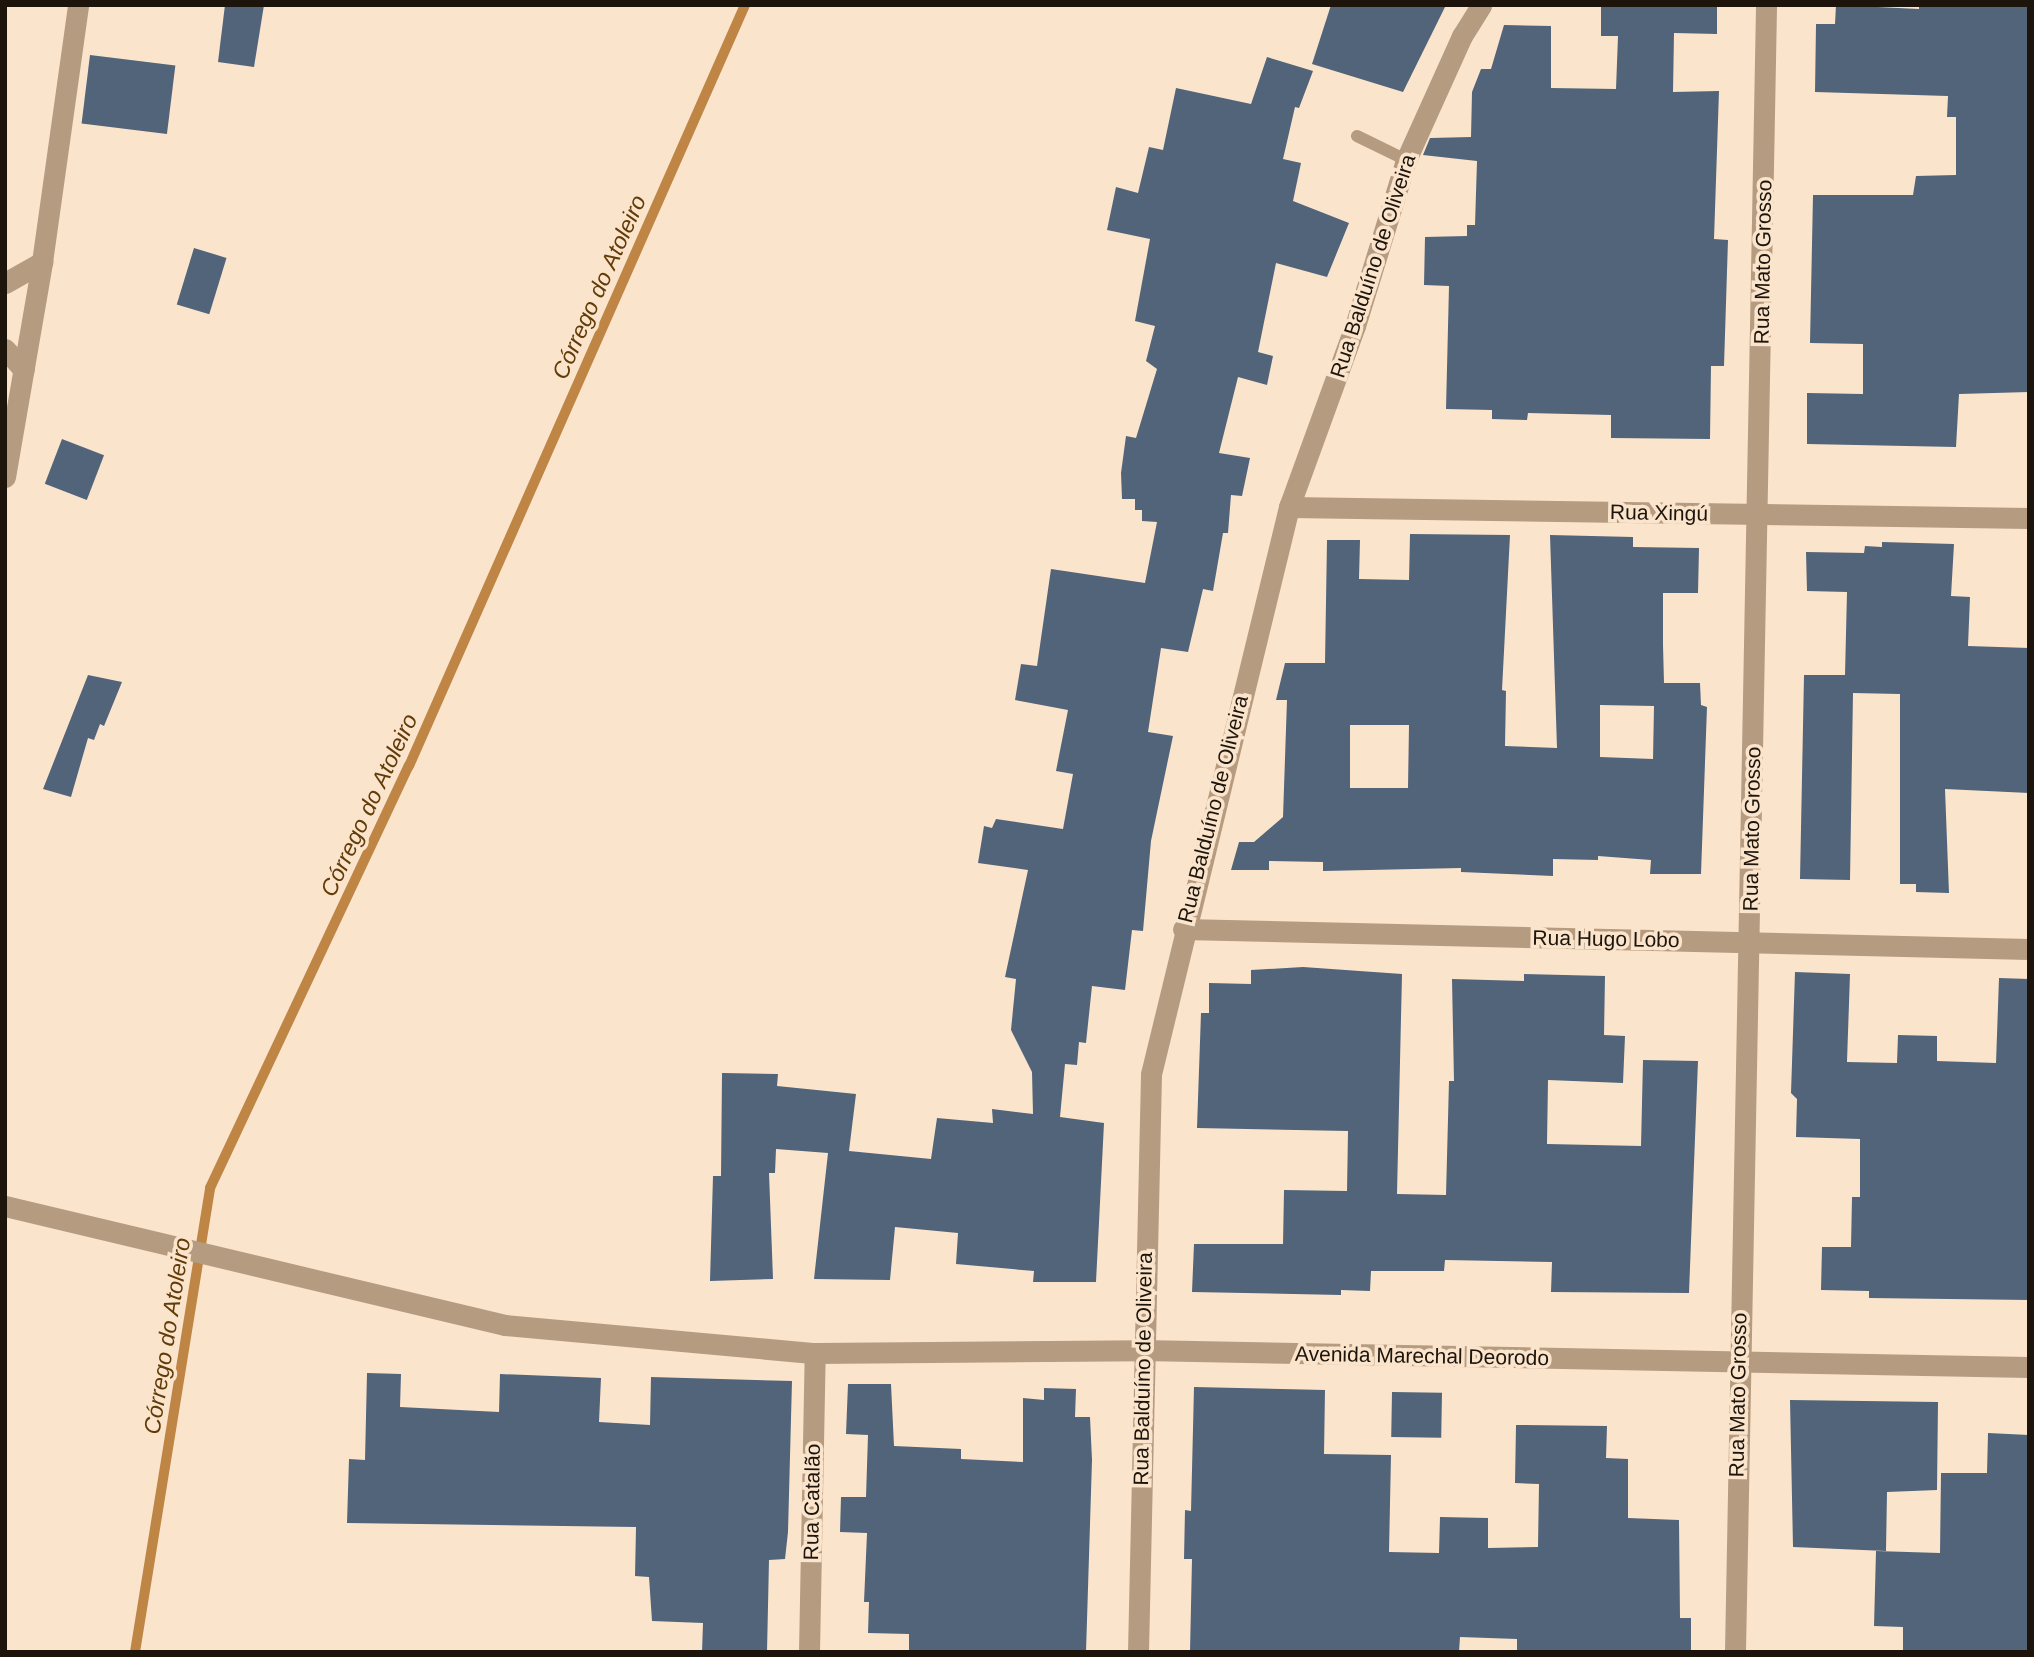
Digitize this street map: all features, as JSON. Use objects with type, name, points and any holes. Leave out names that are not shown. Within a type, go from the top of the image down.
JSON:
[{"type":"street","points":[[5,477],[42,262],[78,5]]},
{"type":"street","name":"Rua Balduíno de Oliveira","points":[[1138,1652],[1142,1350],[1152,1074],[1183,929],[1289,508],[1355,326],[1406,160],[1462,36],[1481,5]]},
{"type":"street","name":"Rua Mato Grosso","points":[[1735,1652],[1738,1362],[1760,514],[1766,5]]},
{"type":"street","points":[[5,283],[42,262]]},
{"type":"street","points":[[5,349],[24,370]]},
{"type":"street","name":"Rua Xingú","points":[[1289,508],[2029,518]]},
{"type":"street","name":"Rua Hugo Lobo","points":[[1183,929],[2029,948]]},
{"type":"street","name":"Avenida Marechal Deorodo","points":[[5,1206],[153,1239],[505,1325],[815,1353],[1142,1350],[2029,1367]]},
{"type":"street","name":"Rua Catalão","points":[[809,1652],[815,1353]]},
{"type":"lane","points":[[1357,136],[1406,160]]},
{"type":"building","points":[[225,5],[264,5],[254,67],[218,62]]},
{"type":"building","points":[[1331,5],[1446,5],[1403,92],[1312,64]]},
{"type":"building","points":[[1601,5],[1717,5],[1717,34],[1674,33],[1673,92],[1719,91],[1714,239],[1728,240],[1724,366],[1711,366],[1710,439],[1611,438],[1611,415],[1528,413],[1527,420],[1492,419],[1492,410],[1446,409],[1449,286],[1424,285],[1425,237],[1467,236],[1467,225],[1475,225],[1477,161],[1423,155],[1430,138],[1471,137],[1472,92],[1481,69],[1491,69],[1504,25],[1551,26],[1551,88],[1616,89],[1618,36],[1601,36]]},
{"type":"building","points":[[1836,5],[1919,9],[1919,5],[2029,5],[2029,392],[1959,394],[1956,447],[1807,444],[1807,393],[1863,394],[1863,344],[1810,343],[1813,195],[1913,195],[1916,176],[1956,175],[1956,117],[1947,117],[1948,96],[1815,92],[1816,24],[1835,24]]},
{"type":"building","points":[[90,55],[175,65],[167,134],[82,123]]},
{"type":"building","points":[[1267,57],[1313,71],[1299,108],[1295,107],[1283,159],[1301,163],[1293,201],[1349,223],[1327,277],[1276,263],[1258,352],[1273,356],[1267,385],[1238,377],[1219,453],[1250,458],[1242,496],[1231,495],[1228,533],[1223,533],[1213,591],[1203,589],[1188,652],[1161,648],[1148,732],[1173,736],[1151,841],[1143,931],[1132,930],[1125,990],[1092,986],[1086,1043],[1079,1042],[1077,1065],[1065,1064],[1060,1117],[1104,1123],[1096,1282],[1033,1282],[1034,1271],[956,1264],[958,1233],[895,1227],[890,1280],[814,1279],[828,1153],[776,1149],[775,1173],[769,1173],[773,1279],[710,1281],[713,1176],[721,1176],[722,1073],[778,1074],[777,1086],[856,1094],[849,1151],[931,1159],[937,1118],[993,1123],[992,1109],[1033,1114],[1032,1072],[1011,1030],[1016,979],[1005,977],[1028,870],[978,863],[984,826],[992,828],[996,819],[1063,829],[1073,774],[1056,771],[1068,710],[1015,700],[1021,664],[1037,666],[1051,569],[1145,583],[1157,522],[1142,521],[1142,510],[1135,510],[1135,499],[1122,499],[1121,473],[1126,436],[1136,438],[1157,369],[1146,361],[1155,326],[1135,321],[1150,239],[1107,230],[1116,187],[1138,193],[1149,147],[1163,150],[1176,88],[1251,104]]},
{"type":"building","points":[[194,248],[227,258],[209,314],[177,304]]},
{"type":"building","points":[[62,439],[104,455],[87,500],[45,484]]},
{"type":"building","points":[[1410,534],[1510,535],[1502,690],[1506,691],[1505,746],[1557,748],[1550,535],[1633,537],[1633,547],[1699,548],[1698,593],[1663,593],[1663,645],[1664,683],[1700,683],[1701,705],[1707,707],[1701,874],[1650,874],[1651,860],[1598,856],[1598,860],[1553,859],[1553,876],[1461,872],[1461,868],[1323,871],[1323,862],[1269,861],[1269,870],[1231,870],[1239,842],[1254,842],[1283,817],[1287,700],[1276,700],[1285,663],[1325,663],[1327,540],[1360,540],[1359,579],[1409,580]],"holes":[[[1600,705],[1654,706],[1653,759],[1600,757]],[[1350,725],[1409,725],[1408,788],[1350,788]]]},
{"type":"building","points":[[1882,542],[1954,544],[1951,596],[1970,597],[1968,646],[2029,648],[2029,793],[1945,789],[1949,893],[1916,892],[1916,884],[1900,884],[1900,694],[1853,693],[1850,880],[1800,879],[1804,675],[1845,675],[1847,592],[1807,591],[1806,552],[1864,553],[1865,546],[1882,547]]},
{"type":"building","points":[[88,675],[122,682],[104,726],[100,724],[94,740],[88,738],[71,797],[43,789]]},
{"type":"building","points":[[1303,967],[1402,974],[1397,1194],[1446,1195],[1449,1081],[1454,1081],[1452,979],[1524,981],[1524,974],[1605,976],[1604,1035],[1625,1036],[1623,1083],[1548,1080],[1547,1144],[1641,1146],[1643,1060],[1698,1061],[1689,1293],[1551,1292],[1552,1262],[1445,1260],[1444,1271],[1371,1271],[1370,1291],[1341,1290],[1341,1295],[1192,1292],[1194,1244],[1283,1244],[1284,1190],[1347,1191],[1348,1131],[1197,1128],[1201,1013],[1209,1013],[1209,983],[1251,984],[1251,970]]},
{"type":"building","points":[[1795,972],[1850,974],[1847,1062],[1897,1063],[1898,1035],[1937,1036],[1937,1061],[1996,1063],[1999,978],[2029,979],[2029,1300],[1869,1298],[1869,1291],[1821,1290],[1822,1247],[1851,1247],[1852,1197],[1860,1197],[1860,1139],[1796,1137],[1797,1099],[1791,1093]]},
{"type":"building","points":[[367,1373],[401,1374],[400,1407],[499,1412],[500,1374],[601,1378],[599,1422],[650,1425],[651,1377],[792,1381],[788,1532],[785,1559],[769,1560],[767,1652],[702,1652],[703,1623],[652,1621],[649,1577],[635,1576],[636,1527],[347,1523],[349,1459],[365,1460]]},
{"type":"building","points":[[848,1384],[891,1384],[894,1446],[961,1449],[961,1459],[1023,1462],[1023,1398],[1044,1400],[1044,1388],[1076,1389],[1075,1417],[1090,1417],[1092,1460],[1086,1652],[909,1652],[909,1634],[868,1633],[869,1602],[864,1602],[867,1533],[840,1532],[841,1497],[866,1497],[868,1435],[846,1434]]},
{"type":"building","points":[[1194,1387],[1325,1390],[1324,1454],[1391,1455],[1389,1552],[1439,1553],[1440,1517],[1488,1518],[1488,1548],[1538,1547],[1539,1484],[1515,1483],[1516,1425],[1607,1426],[1606,1458],[1628,1459],[1628,1518],[1679,1520],[1680,1618],[1691,1618],[1691,1652],[1517,1652],[1517,1639],[1460,1637],[1459,1652],[1190,1652],[1192,1559],[1184,1559],[1185,1510],[1191,1511]]},
{"type":"building","points":[[1392,1392],[1442,1393],[1441,1438],[1391,1437]]},
{"type":"building","points":[[1790,1400],[1938,1402],[1937,1490],[1887,1492],[1886,1551],[1793,1547]]},
{"type":"building","points":[[1988,1433],[2029,1435],[2029,1652],[1903,1652],[1903,1627],[1874,1626],[1876,1551],[1940,1553],[1941,1473],[1987,1473]]},
{"type":"waterway","name":"Córrego do Atoleiro","points":[[135,1652],[210,1188],[409,766],[745,5]]}]
